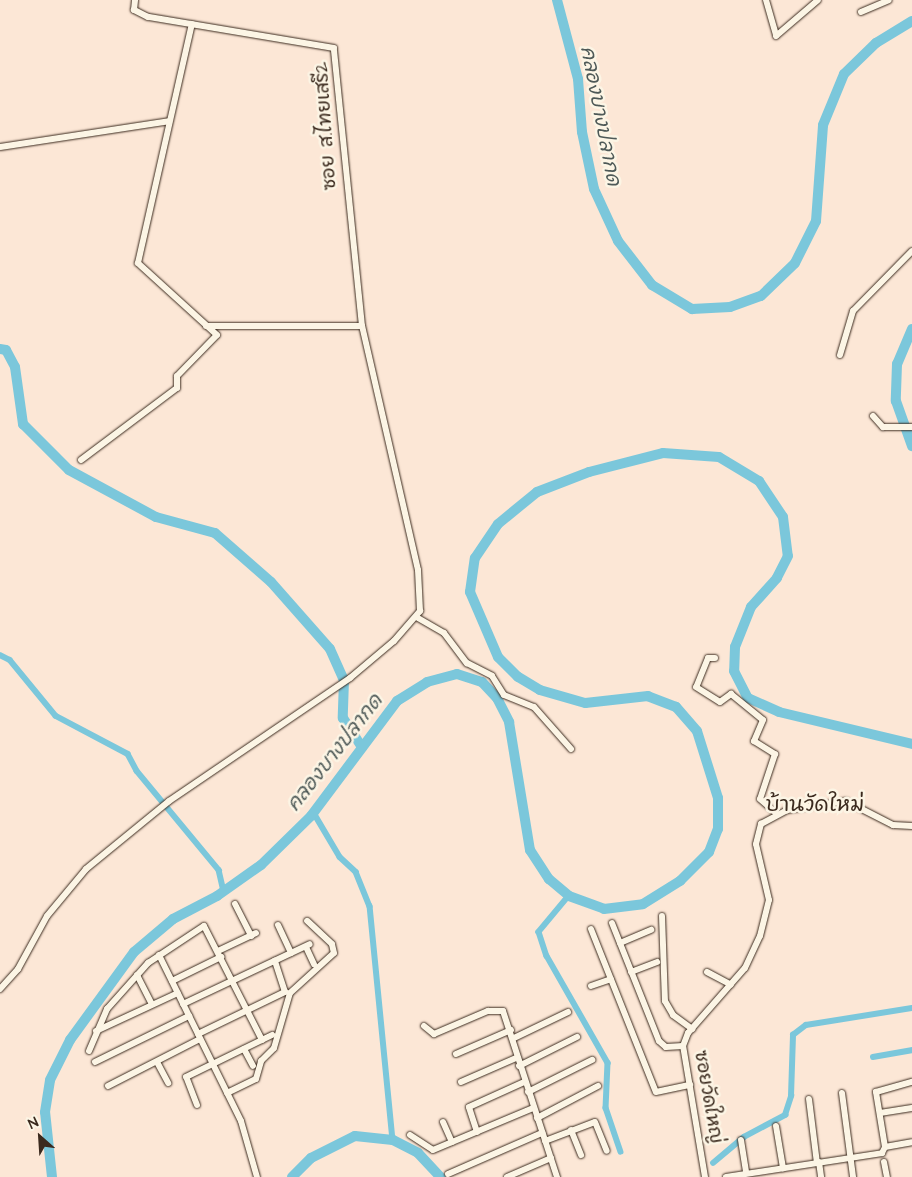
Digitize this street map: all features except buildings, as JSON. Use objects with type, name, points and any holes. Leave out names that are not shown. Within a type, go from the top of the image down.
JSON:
[{"type":"street","name":"ซอย ส.ไทยเสรี2","points":[[135,0],[134,10],[139,14],[334,48],[362,326]]},
{"type":"street","points":[[766,0],[776,36],[818,0]]},
{"type":"street","points":[[862,12],[889,0]]},
{"type":"street","points":[[81,460],[177,388],[177,376],[217,335],[138,262],[192,24]]},
{"type":"street","points":[[0,147],[169,121]]},
{"type":"street","points":[[840,355],[853,312],[912,251]]},
{"type":"street","points":[[0,989],[18,970],[47,916],[86,869],[169,802],[350,678],[418,618],[418,570],[362,326],[206,326]]},
{"type":"street","points":[[873,416],[878,425],[912,427]]},
{"type":"street","points":[[418,618],[444,633],[467,663],[492,676],[504,694],[534,707],[571,749]]},
{"type":"street","points":[[715,658],[708,658],[696,687],[720,702],[731,694],[764,722],[754,741],[775,754],[760,799],[776,813],[853,801],[882,820],[912,826]]},
{"type":"street","name":"ซอยวัดใหญ่","points":[[705,1177],[683,1046],[692,1029],[745,968],[760,936],[769,889],[757,831],[776,813]]},
{"type":"street","points":[[172,981],[253,934],[235,904]]},
{"type":"street","points":[[662,916],[665,1001],[674,1015],[692,1029]]},
{"type":"street","points":[[227,1093],[256,1079],[261,1061],[274,1048],[290,993],[318,964],[333,956],[332,944],[308,921]]},
{"type":"street","points":[[612,923],[662,1046],[683,1046]]},
{"type":"street","points":[[278,925],[291,953]]},
{"type":"street","points":[[89,1051],[107,1009],[137,975],[159,954],[204,926],[262,1040]]},
{"type":"street","points":[[591,929],[656,1092],[690,1085]]},
{"type":"street","points":[[620,943],[650,930]]},
{"type":"street","points":[[183,1004],[308,945],[314,964]]},
{"type":"street","points":[[159,954],[241,1121],[257,1177]]},
{"type":"street","points":[[108,1086],[157,1062],[199,1037],[287,990],[275,961]]},
{"type":"street","points":[[631,972],[658,962]]},
{"type":"street","points":[[707,972],[730,985]]},
{"type":"street","points":[[137,975],[152,1004]]},
{"type":"street","points":[[591,986],[611,979]]},
{"type":"street","points":[[96,1031],[178,993]]},
{"type":"street","points":[[424,1026],[434,1034],[500,1009],[514,1038],[516,1058],[557,1177]]},
{"type":"street","points":[[514,1038],[568,1012]]},
{"type":"street","points":[[95,1062],[189,1016]]},
{"type":"street","points":[[456,1054],[511,1030]]},
{"type":"street","points":[[197,1105],[185,1079],[272,1035]]},
{"type":"street","points":[[519,1066],[578,1037]]},
{"type":"street","points":[[244,1049],[253,1066]]},
{"type":"street","points":[[461,1082],[516,1058]]},
{"type":"street","points":[[528,1092],[592,1060]]},
{"type":"street","points":[[157,1062],[168,1083]]},
{"type":"street","points":[[477,1132],[469,1107],[524,1082]]},
{"type":"street","points":[[728,1177],[882,1153],[885,1147],[878,1089],[912,1082]]},
{"type":"street","points":[[537,1118],[598,1086]]},
{"type":"street","points":[[842,1093],[853,1177]]},
{"type":"street","points":[[809,1099],[821,1177]]},
{"type":"street","points":[[410,1135],[428,1151],[533,1108]]},
{"type":"street","points":[[880,1113],[912,1108]]},
{"type":"street","points":[[443,1122],[452,1142]]},
{"type":"street","points":[[545,1141],[595,1122],[607,1151]]},
{"type":"street","points":[[776,1126],[783,1168]]},
{"type":"street","points":[[571,1130],[581,1155]]},
{"type":"street","points":[[448,1174],[542,1133]]},
{"type":"street","points":[[741,1140],[746,1173]]},
{"type":"street","points":[[885,1147],[912,1142]]},
{"type":"street","points":[[508,1177],[551,1158]]},
{"type":"street","points":[[884,1162],[887,1177]]},
{"type":"waterway","name":"คลองบางปลากด","points":[[557,0],[578,79],[582,132],[594,189],[618,241],[652,285],[692,309],[730,307],[761,296],[795,263],[816,221],[823,125],[844,74],[876,43],[912,21]]},
{"type":"waterway","name":"คลองบางปลากด","points":[[912,329],[897,364],[896,401],[912,446]]},
{"type":"waterway","points":[[0,349],[6,350],[15,367],[23,424],[69,470],[156,517],[215,533],[271,582],[330,649],[344,680],[343,718],[362,747]]},
{"type":"waterway","name":"คลองบางปลากด","points":[[52,1177],[45,1112],[50,1080],[70,1040],[134,952],[173,919],[217,896],[261,865],[311,816],[397,701],[427,682],[457,674],[482,682],[497,698],[509,722],[530,850],[549,879],[569,896],[604,909],[643,904],[680,881],[709,852],[718,829],[718,798],[697,731],[676,707],[648,696],[585,703],[540,690],[518,677],[498,657],[470,592],[475,558],[498,524],[537,492],[589,472],[663,453],[719,457],[759,481],[783,517],[788,556],[777,578],[751,607],[735,647],[734,671],[748,698],[779,712],[912,744]]},
{"type":"waterway","points":[[0,655],[10,660],[56,716],[128,754],[137,771],[219,870],[224,891]]},
{"type":"waterway","points":[[314,813],[340,857],[356,872],[370,906],[393,1140]]},
{"type":"waterway","points":[[569,896],[539,932],[547,956],[608,1063],[606,1108],[621,1152]]},
{"type":"waterway","points":[[713,1163],[744,1137],[785,1115],[791,1096],[793,1035],[806,1025],[912,1008]]},
{"type":"waterway","points":[[873,1057],[912,1050]]},
{"type":"waterway","points":[[292,1177],[311,1158],[355,1136],[393,1140],[418,1153],[440,1177]]},
{"type":"district","name":"บ้านวัดใหม่","points":[[815,805]]}]
